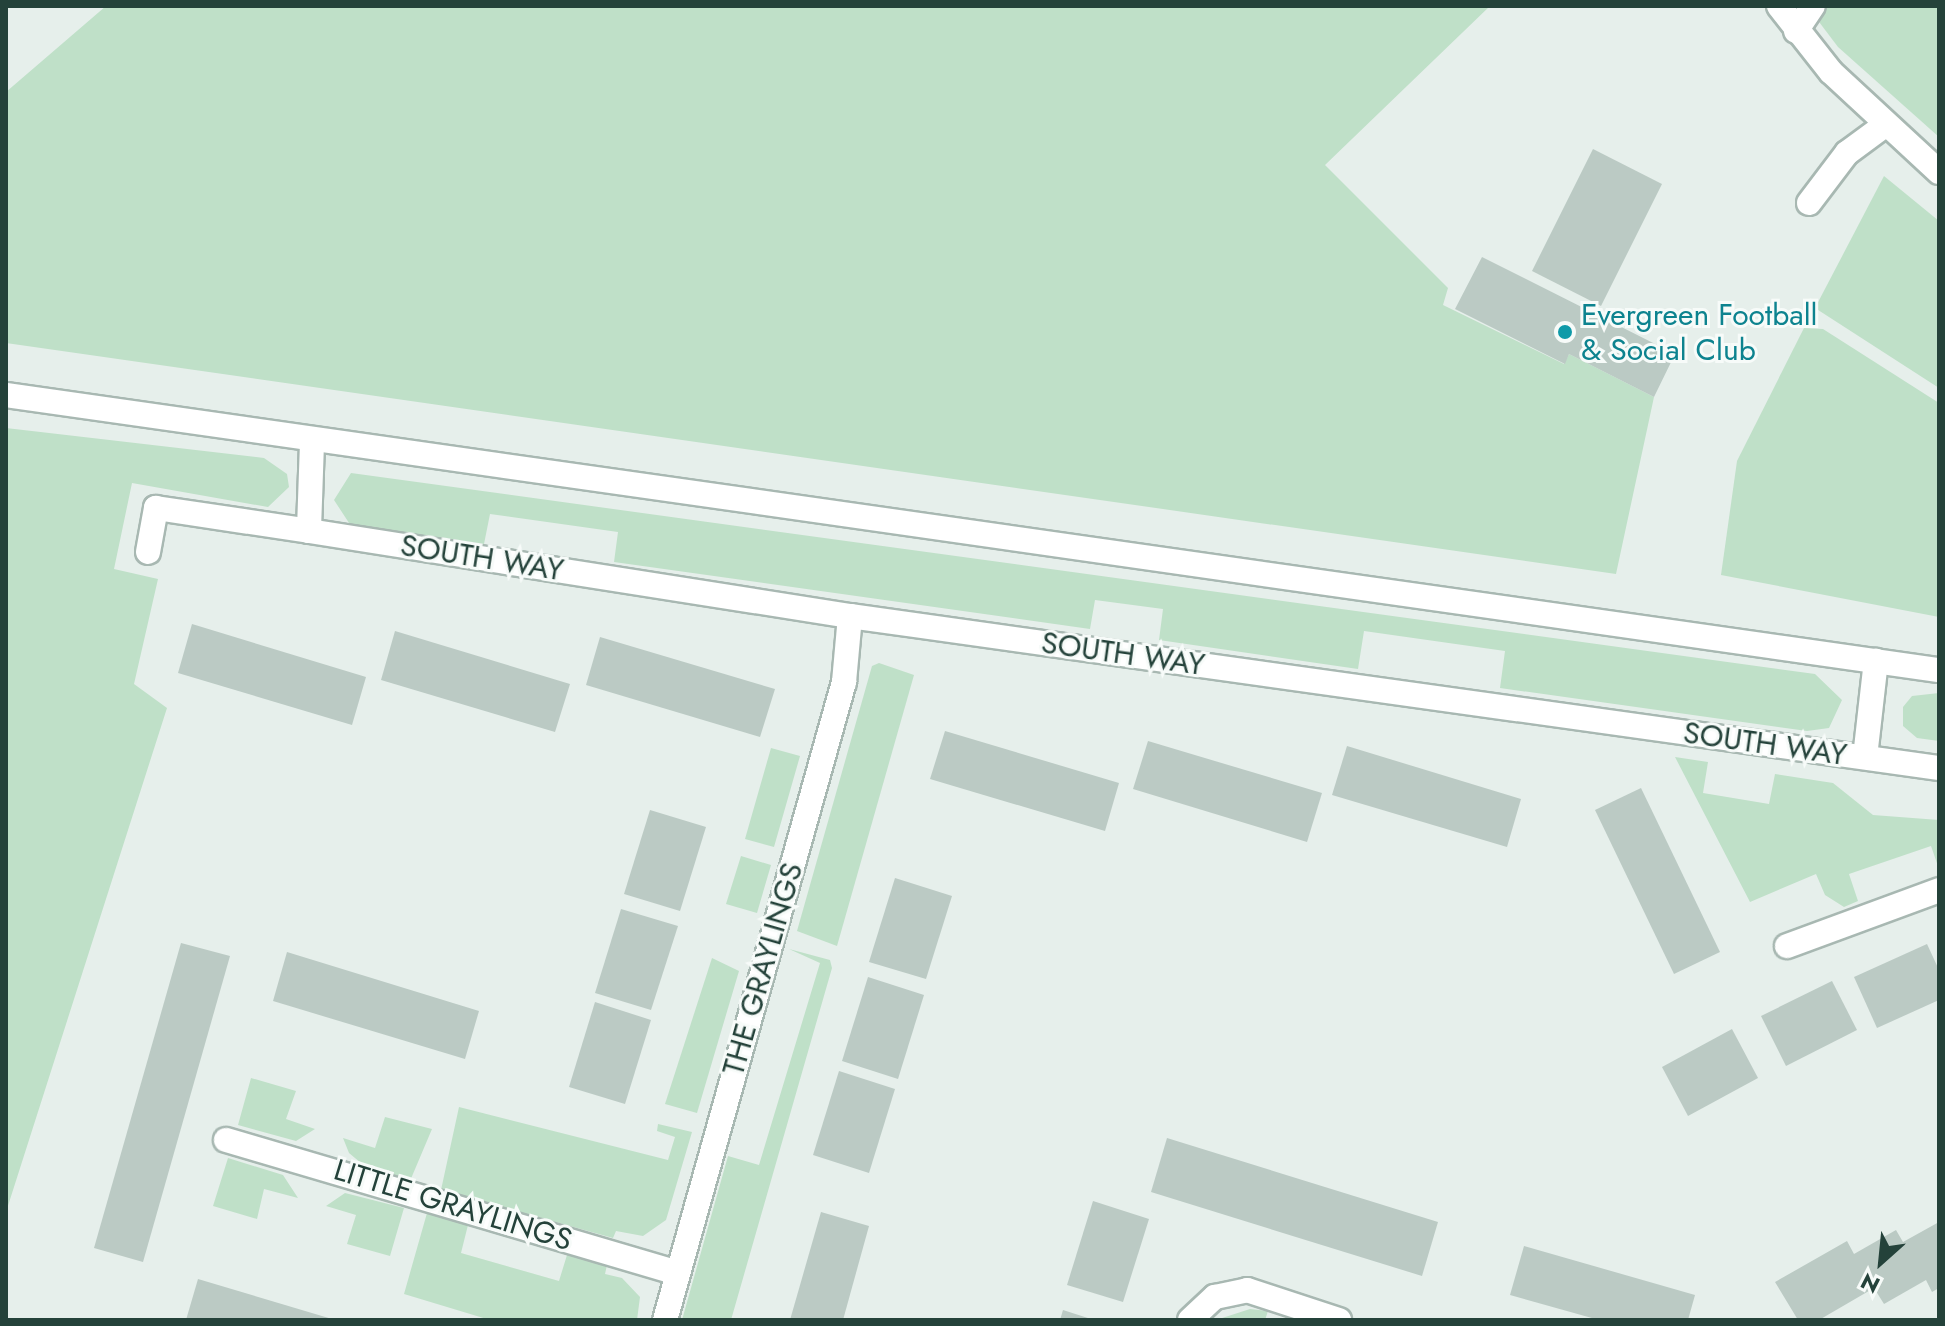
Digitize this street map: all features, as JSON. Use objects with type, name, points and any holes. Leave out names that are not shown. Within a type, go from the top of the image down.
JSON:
[{"type":"street","points":[[1779,6],[1796,31],[1885,125],[1939,172]]},
{"type":"street","points":[[1796,31],[1813,6]]},
{"type":"street","points":[[1809,203],[1847,153],[1885,125]]},
{"type":"street","points":[[6,395],[312,443],[1939,670]]},
{"type":"street","points":[[309,531],[312,443]]},
{"type":"street","name":"SOUTH WAY","points":[[148,552],[156,508],[850,616],[1939,768]]},
{"type":"street","name":"THE GRAYLINGS","points":[[665,1320],[844,682],[850,616]]},
{"type":"street","points":[[1865,757],[1876,661]]},
{"type":"street","points":[[1787,946],[1939,890]]},
{"type":"street","name":"LITTLE GRAYLINGS","points":[[226,1140],[678,1273]]},
{"type":"street","points":[[1190,1320],[1215,1297],[1247,1290],[1339,1320]]},
{"type":"green space","points":[[106,6],[1490,6],[1325,165],[1448,288],[1443,305],[1564,364],[1569,354],[1654,397],[1616,574],[6,343],[6,92]]},
{"type":"green space","points":[[1807,6],[1939,6],[1939,137],[1838,47]]},
{"type":"green space","points":[[1884,176],[1939,221],[1939,388],[1815,308]]},
{"type":"green space","points":[[1804,328],[1823,329],[1939,403],[1939,617],[1721,575],[1737,461]]},
{"type":"green space","points":[[6,428],[264,458],[287,474],[289,487],[268,507],[132,483],[114,569],[158,579],[134,684],[167,708],[6,1212]]},
{"type":"green space","points":[[351,473],[1815,674],[1842,700],[1829,728],[1807,731],[1500,688],[1505,651],[1364,631],[1358,669],[1159,640],[1163,609],[1095,600],[1090,629],[614,562],[618,532],[490,514],[484,544],[351,526],[334,500]]},
{"type":"green space","points":[[879,663],[914,675],[837,946],[797,931],[872,666]]},
{"type":"green space","points":[[1939,693],[1939,741],[1917,738],[1903,726],[1903,707],[1912,696]]},
{"type":"green space","points":[[771,748],[800,756],[774,847],[745,839]]},
{"type":"green space","points":[[1675,757],[1708,762],[1703,793],[1769,804],[1775,774],[1833,783],[1873,815],[1939,820],[1939,869],[1931,846],[1849,874],[1858,901],[1844,907],[1825,895],[1816,874],[1750,902]]},
{"type":"green space","points":[[741,856],[771,865],[757,913],[726,904]]},
{"type":"green space","points":[[789,949],[830,960],[832,968],[731,1320],[682,1320],[728,1156],[759,1165],[820,963]]},
{"type":"green space","points":[[712,958],[739,971],[697,1113],[665,1104]]},
{"type":"green space","points":[[251,1078],[296,1091],[286,1119],[315,1129],[296,1141],[238,1125]]},
{"type":"green space","points":[[459,1107],[668,1160],[675,1137],[657,1131],[658,1124],[692,1132],[666,1220],[643,1236],[616,1231],[613,1238],[441,1190]]},
{"type":"green space","points":[[385,1117],[432,1129],[410,1181],[367,1168],[349,1153],[343,1138],[375,1148]]},
{"type":"green space","points":[[228,1158],[283,1175],[298,1198],[264,1189],[257,1219],[213,1206]]},
{"type":"green space","points":[[345,1193],[404,1208],[390,1256],[347,1244],[356,1215],[326,1206]]},
{"type":"green space","points":[[427,1213],[468,1225],[461,1253],[559,1281],[567,1255],[607,1265],[605,1274],[622,1278],[640,1297],[637,1320],[490,1320],[404,1294]]},
{"type":"green space","points":[[1250,1309],[1268,1311],[1265,1320],[1216,1320]]},
{"type":"building","points":[[1593,149],[1662,184],[1601,306],[1532,271]]},
{"type":"building","name":"Evergreen Football & Social Club","points":[[1482,257],[1675,354],[1654,397],[1569,354],[1565,364],[1455,309]]},
{"type":"building","points":[[192,624],[366,677],[352,725],[178,673]]},
{"type":"building","points":[[395,631],[570,684],[555,732],[381,680]]},
{"type":"building","points":[[600,637],[775,689],[760,737],[586,685]]},
{"type":"building","points":[[945,731],[1119,783],[1105,831],[930,779]]},
{"type":"building","points":[[1148,741],[1322,793],[1307,842],[1133,789]]},
{"type":"building","points":[[1347,746],[1521,799],[1507,847],[1332,795]]},
{"type":"building","points":[[1641,788],[1720,952],[1674,974],[1595,810]]},
{"type":"building","points":[[650,810],[706,827],[680,911],[624,894]]},
{"type":"building","points":[[895,878],[952,896],[926,979],[869,962]]},
{"type":"building","points":[[621,909],[678,926],[651,1010],[595,993]]},
{"type":"building","points":[[181,943],[230,956],[143,1262],[94,1248]]},
{"type":"building","points":[[1927,944],[1939,970],[1939,1000],[1877,1028],[1854,977]]},
{"type":"building","points":[[287,952],[479,1011],[465,1059],[273,1001]]},
{"type":"building","points":[[868,977],[924,995],[898,1079],[842,1061]]},
{"type":"building","points":[[1832,981],[1857,1030],[1786,1066],[1761,1016]]},
{"type":"building","points":[[595,1002],[651,1020],[625,1104],[569,1087]]},
{"type":"building","points":[[1732,1029],[1758,1078],[1688,1116],[1662,1067]]},
{"type":"building","points":[[839,1071],[895,1089],[869,1173],[813,1155]]},
{"type":"building","points":[[1167,1138],[1438,1222],[1422,1276],[1151,1192]]},
{"type":"building","points":[[1093,1201],[1149,1219],[1123,1302],[1067,1285]]},
{"type":"building","points":[[821,1212],[869,1226],[843,1320],[790,1320]]},
{"type":"building","points":[[1939,1222],[1939,1288],[1932,1292],[1926,1280],[1884,1304],[1874,1288],[1819,1320],[1798,1320],[1775,1282],[1847,1241],[1854,1254],[1896,1230],[1903,1242]]},
{"type":"building","points":[[1524,1246],[1695,1295],[1688,1320],[1599,1320],[1510,1295]]},
{"type":"building","points":[[198,1279],[332,1319],[332,1320],[186,1320]]},
{"type":"building","points":[[1063,1310],[1091,1319],[1091,1320],[1060,1320]]},
{"type":"place","name":"Evergreen Football & Social Club","points":[[1565,332]]}]
